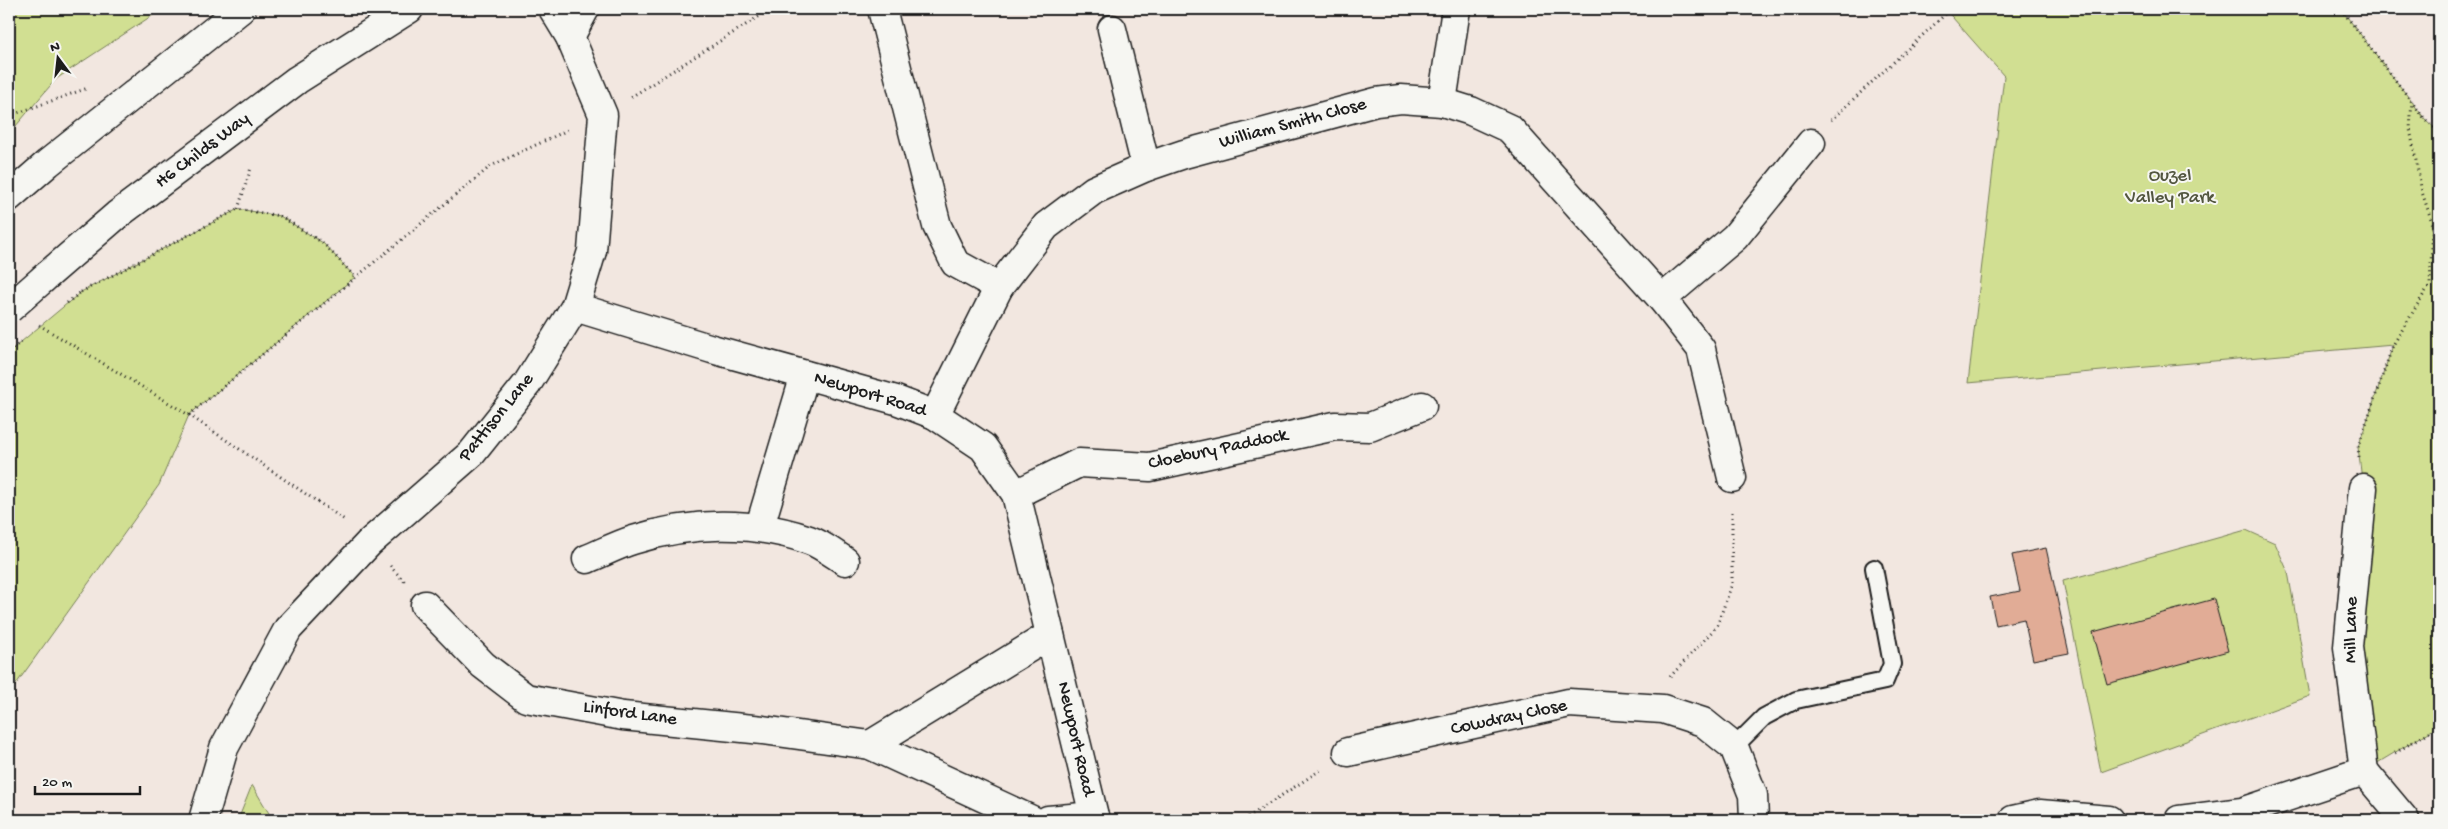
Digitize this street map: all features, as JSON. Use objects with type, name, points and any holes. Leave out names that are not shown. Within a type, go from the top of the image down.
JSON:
[{"type":"street","points":[[9,197],[48,163],[241,9]]},
{"type":"street","name":"H6 Childs Way","points":[[9,309],[118,215],[297,80],[409,9]]},
{"type":"street","name":"Pattison Lane","points":[[203,820],[224,748],[288,629],[369,543],[472,454],[527,384],[575,307],[592,251],[602,115],[570,37],[553,9]]},
{"type":"street","points":[[570,37],[585,9]]},
{"type":"street","points":[[882,9],[937,226],[955,263],[1000,287]]},
{"type":"street","points":[[1442,102],[1456,9]]},
{"type":"street","points":[[1112,29],[1146,167]]},
{"type":"street","name":"William Smith Close","points":[[935,415],[1000,287],[1046,226],[1094,190],[1146,167],[1277,127],[1376,102],[1401,99],[1442,102],[1471,111],[1510,128],[1662,299],[1701,348],[1732,478]]},
{"type":"street","points":[[1662,299],[1735,237],[1811,143]]},
{"type":"street","name":"Newport Road","points":[[575,307],[896,400],[935,415],[983,447],[1016,494],[1094,818]]},
{"type":"street","points":[[760,526],[805,375]]},
{"type":"street","name":"Cloebury Paddock","points":[[1016,494],[1079,463],[1150,467],[1335,426],[1370,427],[1422,406]]},
{"type":"street","name":"Mill Lane","points":[[2363,488],[2348,647],[2364,771]]},
{"type":"street","points":[[587,560],[632,540],[719,525],[760,526],[811,540],[845,561]]},
{"type":"street","name":"Linford Lane","points":[[425,605],[483,665],[526,698],[623,716],[763,730],[870,746],[1032,820]]},
{"type":"street","points":[[870,746],[1050,635]]},
{"type":"street","name":"Cowdray Close","points":[[1348,752],[1569,703],[1662,709],[1703,722],[1734,747],[1753,795],[1754,820]]},
{"type":"street","points":[[2179,820],[2242,812],[2364,771],[2405,820]]},
{"type":"street","points":[[2012,820],[2040,814],[2109,820]]},
{"type":"street","points":[[1048,820],[1094,818]]},
{"type":"lane","points":[[1734,747],[1764,717],[1796,700],[1885,681],[1892,664],[1874,568]]},
{"type":"path","points":[[189,415],[355,276],[491,166],[602,115],[770,9]]},
{"type":"path","points":[[1811,143],[1838,112],[1951,9]]},
{"type":"path","points":[[2341,9],[2412,102],[2439,132]]},
{"type":"path","points":[[9,116],[92,86]]},
{"type":"path","points":[[2363,488],[2358,446],[2393,345],[2430,284],[2432,225],[2422,192],[2410,129],[2412,102]]},
{"type":"path","points":[[569,129],[573,132]]},
{"type":"path","points":[[238,209],[251,168]]},
{"type":"path","points":[[81,292],[238,209],[280,216],[323,243],[355,276]]},
{"type":"path","points":[[33,321],[189,415],[347,522],[369,543],[425,605]]},
{"type":"path","points":[[1662,709],[1667,681],[1717,626],[1732,584],[1732,478]]},
{"type":"path","points":[[347,522],[354,515]]},
{"type":"path","points":[[2364,771],[2439,726]]},
{"type":"path","points":[[1244,820],[1348,752]]},
{"type":"green space","points":[[9,9],[162,9],[56,79],[9,134]]},
{"type":"green space","name":"Ouzel Valley Park","points":[[1945,9],[2341,9],[2425,119],[2439,132],[2439,726],[2364,771],[2348,647],[2363,488],[2358,447],[2393,345],[1968,383],[2004,76]]},
{"type":"green space","points":[[238,209],[280,216],[323,243],[355,277],[189,415],[159,485],[9,694],[9,352],[81,292]]},
{"type":"green space","points":[[2246,530],[2275,543],[2288,572],[2310,696],[2101,772],[2063,581]]},
{"type":"green space","points":[[252,785],[273,820],[238,820]]},
{"type":"building","points":[[2046,548],[2069,653],[2033,660],[2024,619],[1996,625],[1990,597],[2020,591],[2012,555]]},
{"type":"building","points":[[2214,599],[2228,651],[2107,684],[2093,632]]}]
